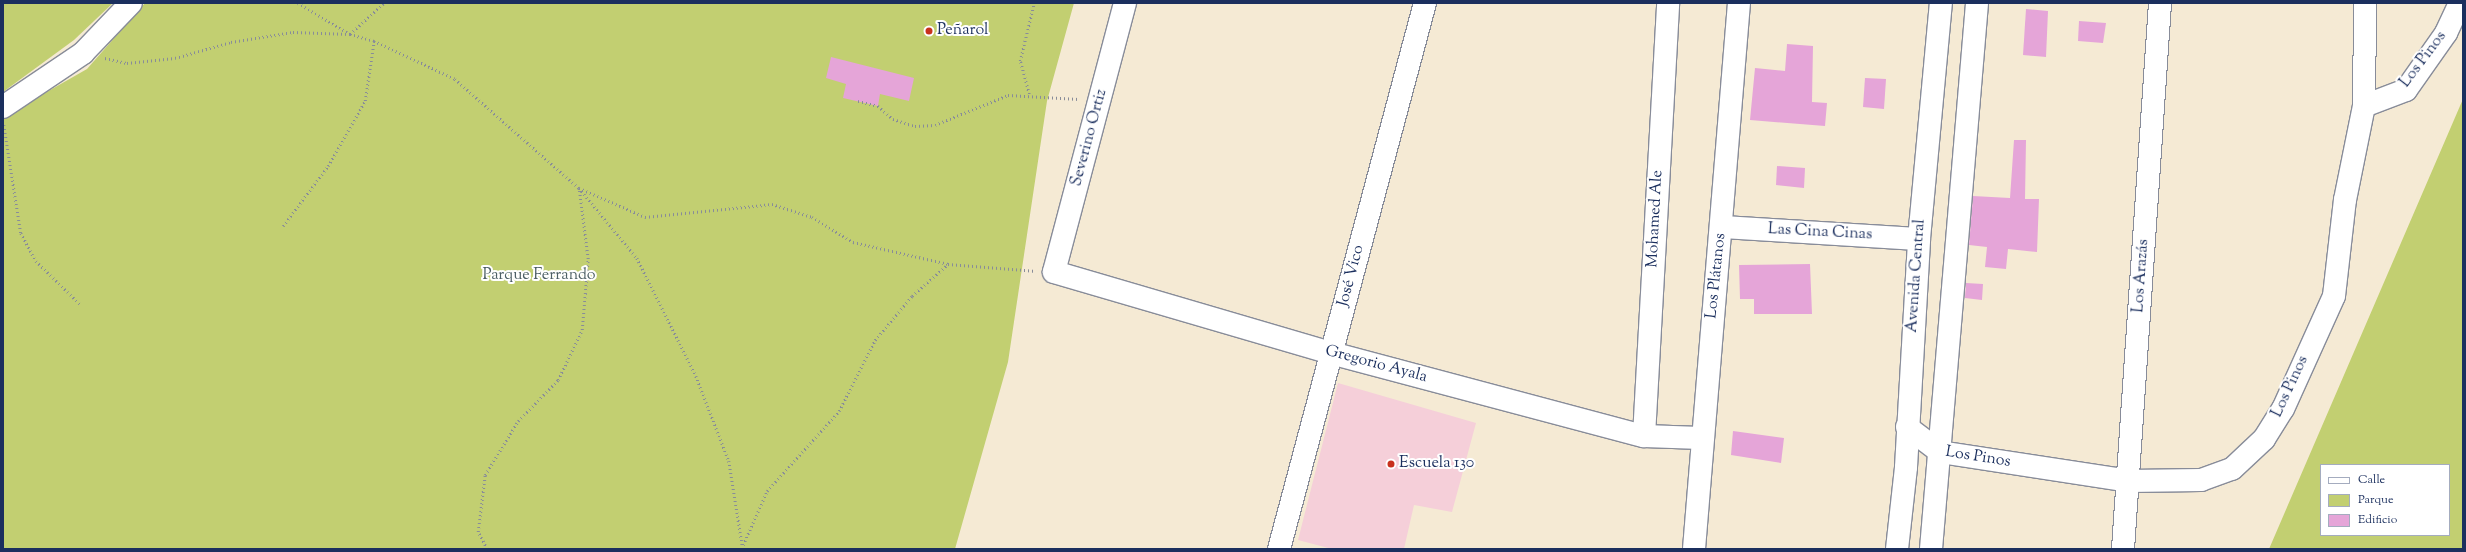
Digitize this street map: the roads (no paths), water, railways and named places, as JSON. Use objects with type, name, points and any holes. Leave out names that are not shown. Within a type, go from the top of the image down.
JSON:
[{"type":"street","points":[[3,107],[83,53],[131,3]]},
{"type":"street","name":"Severino Ortiz","points":[[1054,272],[1125,3]]},
{"type":"street","name":"José Vico","points":[[1279,549],[1425,3]]},
{"type":"street","name":"Mohamed Ale","points":[[1644,436],[1668,3]]},
{"type":"street","name":"Los Plátanos","points":[[1694,549],[1701,438],[1722,228],[1739,3]]},
{"type":"street","name":"Avenida Central","points":[[1897,549],[1906,467],[1907,427],[1919,239],[1941,3]]},
{"type":"street","points":[[1931,549],[1976,3]]},
{"type":"street","name":"Los Arazás","points":[[2123,549],[2129,481],[2160,3]]},
{"type":"street","points":[[2364,106],[2365,3]]},
{"type":"street","name":"Los Pinos","points":[[1907,427],[1940,452],[2129,481],[2201,480],[2232,469],[2264,439],[2283,409],[2334,296],[2344,200],[2364,106],[2406,90],[2446,33],[2460,3]]},
{"type":"street","name":"Las Cina Cinas","points":[[1722,228],[1919,239]]},
{"type":"street","name":"Gregorio Ayala","points":[[1054,272],[1331,353],[1644,436],[1701,438]]},
{"type":"street","points":[[1906,467],[1940,452]]},
{"type":"place","name":"Peñarol","points":[[929,31]]},
{"type":"place","name":"Escuela 130","points":[[1391,464]]},
{"type":"park label","name":"Parque Ferrando","points":[[539,276]]}]
